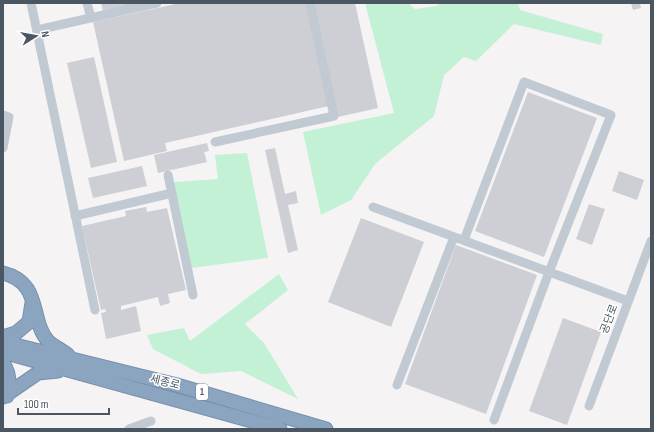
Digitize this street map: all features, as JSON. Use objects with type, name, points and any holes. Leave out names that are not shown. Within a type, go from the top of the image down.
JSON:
[{"type":"highway","points":[[3,273],[12,275],[21,282],[32,298],[43,332],[48,341],[77,366]]},
{"type":"highway","points":[[3,337],[16,333],[29,322],[32,298]]},
{"type":"highway","name":"세종로","points":[[3,342],[280,429]]},
{"type":"highway","name":"세종로","points":[[3,352],[177,385],[326,429]]},
{"type":"highway","points":[[3,363],[8,376],[9,387],[5,396]]},
{"type":"highway","points":[[5,396],[38,373],[77,366]]},
{"type":"street","points":[[31,3],[95,310]]},
{"type":"street","points":[[87,3],[91,18]]},
{"type":"street","points":[[37,30],[91,18],[130,6],[157,3]]},
{"type":"street","points":[[215,142],[334,116],[310,3]]},
{"type":"street","points":[[464,240],[524,82],[611,115],[549,272],[494,420]]},
{"type":"street","points":[[3,115],[9,116],[3,148]]},
{"type":"street","points":[[168,175],[193,295]]},
{"type":"street","points":[[75,216],[172,193]]},
{"type":"street","points":[[373,207],[628,302]]},
{"type":"street","points":[[397,385],[454,237]]},
{"type":"street","name":"공단로","points":[[588,406],[651,241]]},
{"type":"street","points":[[129,429],[151,421]]},
{"type":"green space","points":[[365,3],[408,3],[415,9],[436,6],[441,3],[518,3],[520,10],[603,34],[601,45],[514,24],[476,61],[464,57],[444,75],[434,116],[375,164],[351,200],[321,215],[303,132],[394,113]]},
{"type":"green space","points":[[247,153],[268,258],[191,268],[173,182],[218,179],[215,155]]},
{"type":"green space","points":[[279,274],[288,290],[245,324],[264,343],[298,399],[241,371],[201,374],[153,349],[147,335],[184,328],[190,341]]},
{"type":"building","points":[[101,3],[125,3],[125,6],[103,11]]},
{"type":"building","points":[[180,3],[306,3],[329,106],[165,143],[167,151],[124,161],[93,22]]},
{"type":"building","points":[[313,3],[355,3],[378,108],[338,117]]},
{"type":"building","points":[[631,3],[640,3],[641,8],[633,10]]},
{"type":"building","points":[[94,57],[117,162],[91,168],[67,63]]},
{"type":"building","points":[[528,92],[597,118],[544,257],[475,231]]},
{"type":"building","points":[[207,143],[209,151],[204,152],[207,162],[158,173],[154,155]]},
{"type":"building","points":[[275,148],[285,194],[296,191],[298,203],[288,205],[298,250],[288,253],[265,150]]},
{"type":"building","points":[[142,166],[147,186],[93,198],[88,178]]},
{"type":"building","points":[[619,171],[644,180],[637,200],[612,191]]},
{"type":"building","points":[[589,204],[605,209],[592,245],[576,239]]},
{"type":"building","points":[[146,207],[147,212],[167,208],[186,290],[168,294],[170,303],[160,306],[158,297],[121,306],[121,310],[136,306],[141,331],[106,339],[101,313],[106,312],[105,309],[101,310],[82,226],[126,216],[125,211]]},
{"type":"building","points":[[361,218],[424,242],[391,327],[328,302]]},
{"type":"building","points":[[456,245],[537,275],[486,414],[405,384]]},
{"type":"building","points":[[563,318],[601,332],[567,425],[529,411]]}]
